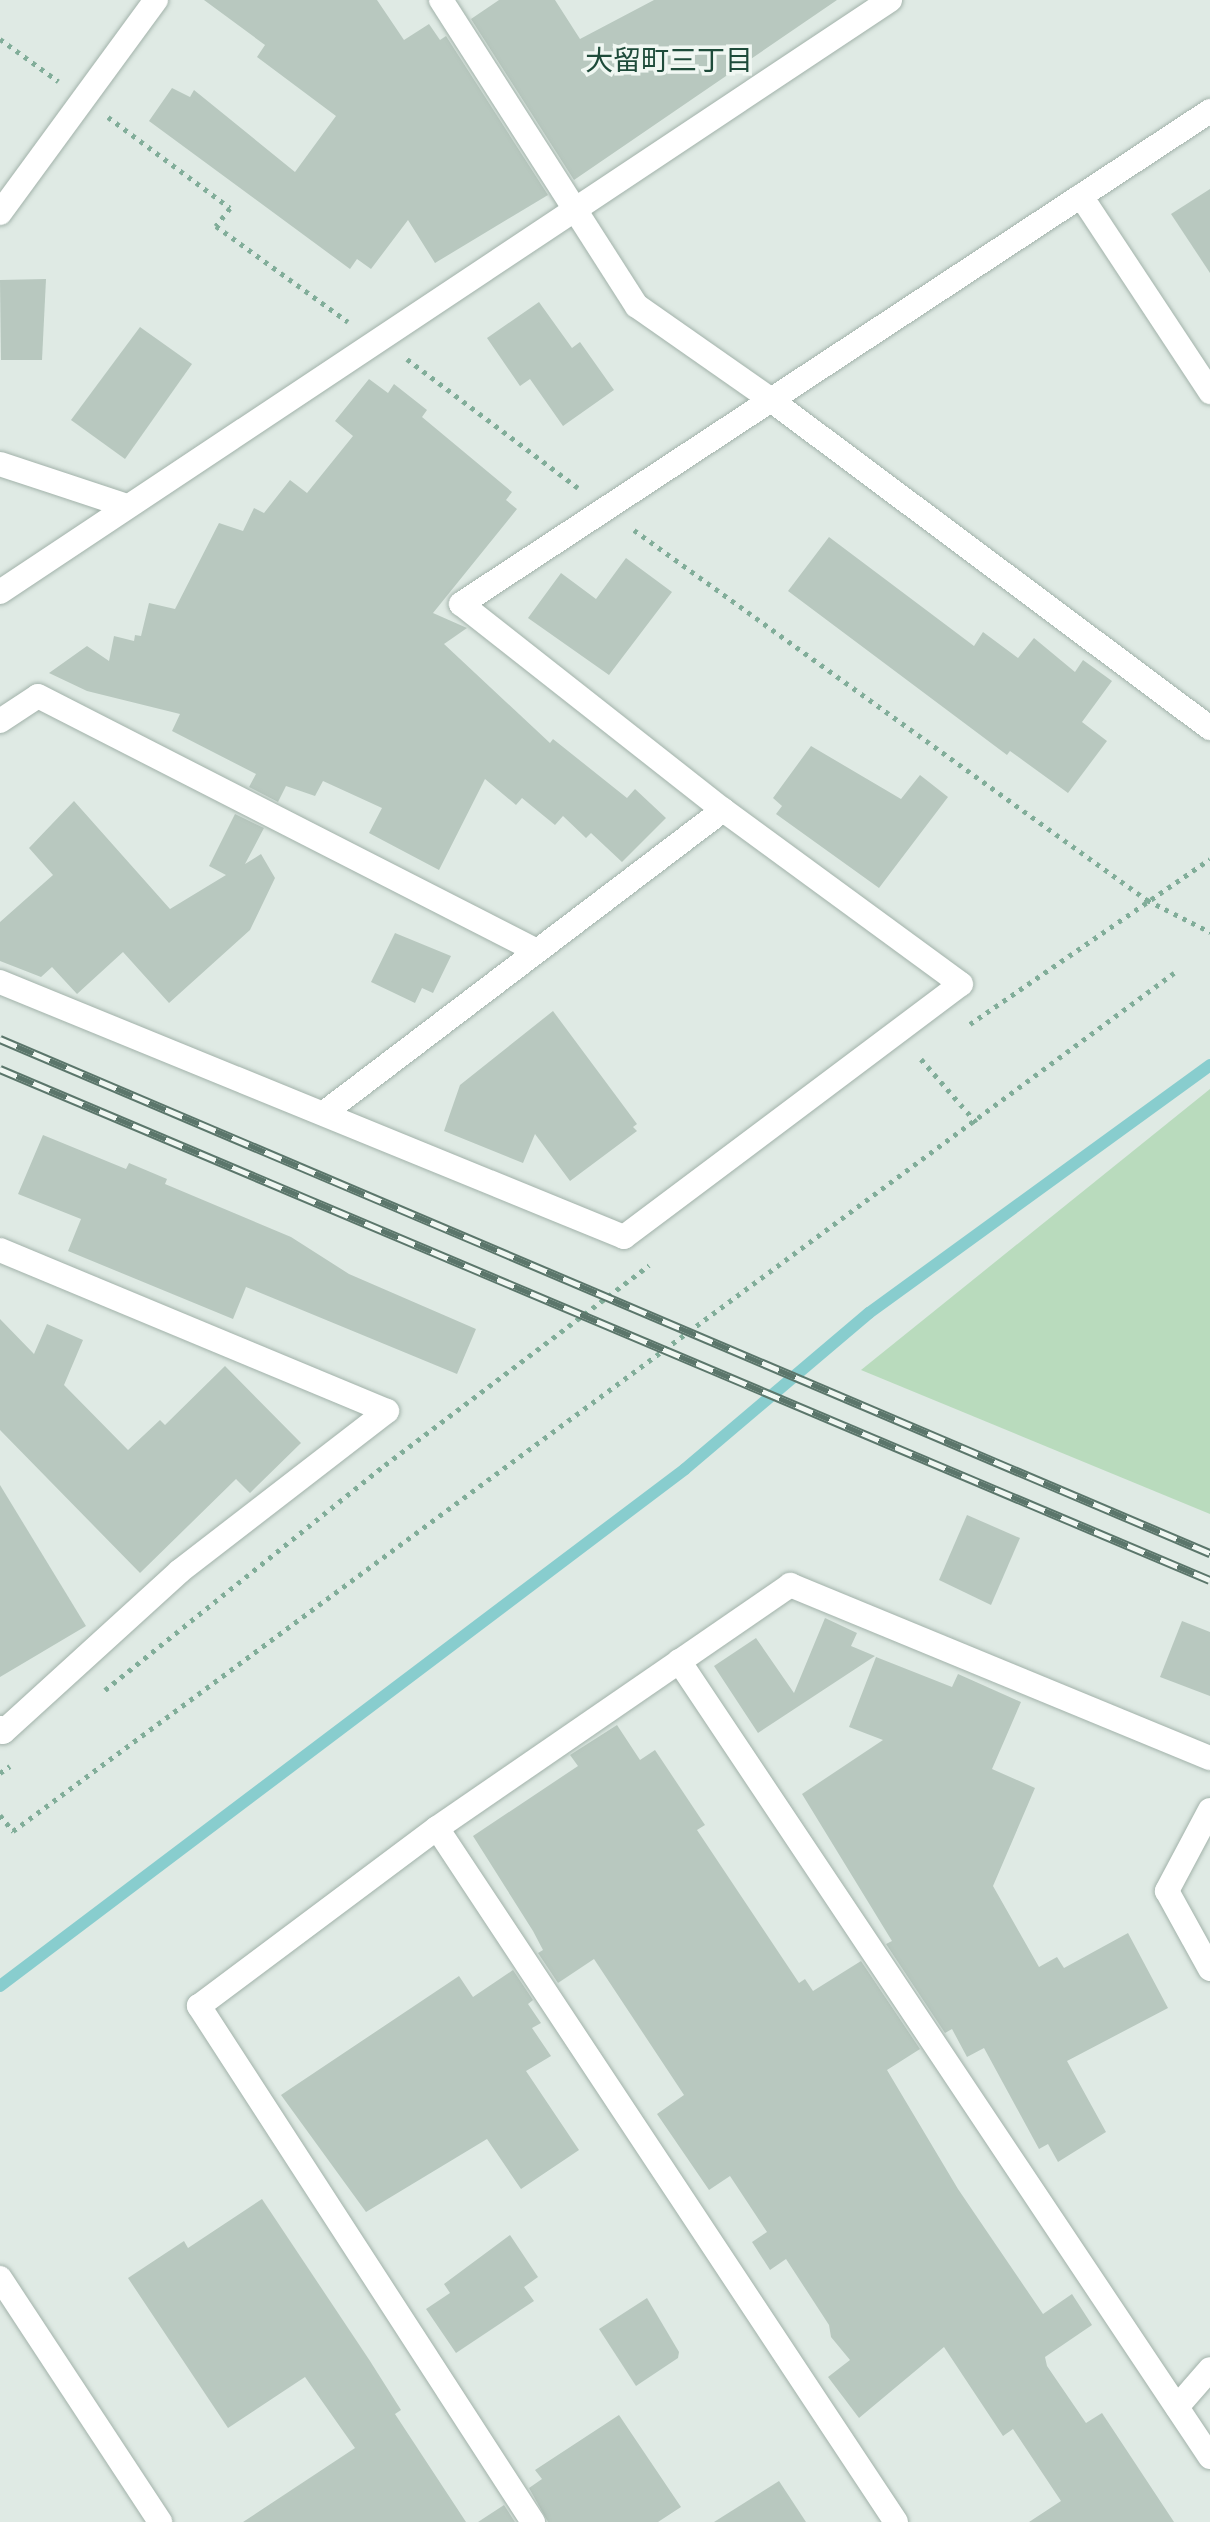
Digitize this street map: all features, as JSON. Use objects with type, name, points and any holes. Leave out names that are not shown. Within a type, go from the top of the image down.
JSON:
[{"type":"street","points":[[0,213],[81,97],[156,0]]},
{"type":"street","points":[[0,592],[890,0]]},
{"type":"street","points":[[447,2],[637,306],[771,400],[1210,728]]},
{"type":"street","points":[[0,982],[624,1237],[961,984],[723,810],[461,604],[1210,111]]},
{"type":"street","points":[[1081,196],[1210,392]]},
{"type":"street","points":[[0,464],[127,506]]},
{"type":"street","points":[[0,721],[38,696],[537,951]]},
{"type":"street","points":[[324,1113],[723,810]]},
{"type":"street","points":[[0,1250],[387,1411],[180,1571],[3,1732],[0,1728]]},
{"type":"street","points":[[533,2522],[199,2006],[437,1828],[790,1585],[1210,1758]]},
{"type":"street","points":[[679,1661],[1210,2457]]},
{"type":"street","points":[[1210,1810],[1167,1891],[1210,1969]]},
{"type":"street","points":[[437,1828],[896,2522]]},
{"type":"street","points":[[0,2278],[160,2522]]},
{"type":"street","points":[[1177,2407],[1210,2369]]},
{"type":"path","points":[[0,39],[230,208],[216,226],[376,342],[426,369],[604,509],[1147,900],[1210,932]]},
{"type":"path","points":[[963,1029],[1210,859]]},
{"type":"path","points":[[0,1815],[13,1831],[1174,973]]},
{"type":"path","points":[[911,1066],[931,1052]]},
{"type":"path","points":[[921,1059],[976,1122]]},
{"type":"path","points":[[94,1698],[385,1465],[661,1256]]},
{"type":"path","points":[[0,1773],[20,1758]]},
{"type":"green space","points":[[1210,1089],[1210,1514],[861,1370]]},
{"type":"building","points":[[204,0],[377,0],[404,40],[429,24],[440,40],[446,36],[548,195],[435,263],[408,220],[371,269],[357,259],[350,269],[149,121],[172,88],[190,97],[194,90],[295,172],[336,116],[257,57],[265,45]]},
{"type":"building","points":[[499,0],[555,0],[580,39],[654,0],[837,0],[574,180],[471,19]]},
{"type":"building","points":[[1210,189],[1210,273],[1171,214]]},
{"type":"building","points":[[46,279],[42,360],[1,360],[0,280]]},
{"type":"building","points":[[539,302],[572,348],[580,342],[614,390],[563,426],[530,379],[520,386],[487,338]]},
{"type":"building","points":[[140,327],[192,364],[125,459],[71,420]]},
{"type":"building","points":[[369,379],[388,393],[394,384],[427,410],[422,417],[512,492],[506,500],[517,509],[433,613],[467,628],[444,644],[550,743],[553,739],[627,798],[635,789],[666,818],[622,862],[591,833],[586,838],[563,816],[555,825],[522,798],[516,805],[485,779],[439,870],[369,833],[382,808],[323,781],[315,796],[286,786],[278,802],[249,787],[256,774],[172,731],[180,714],[87,691],[49,673],[87,646],[109,661],[114,636],[134,641],[135,635],[141,636],[149,603],[175,609],[219,523],[243,531],[254,508],[264,513],[290,480],[307,493],[353,436],[335,421]]},
{"type":"building","points":[[829,537],[974,646],[983,632],[1018,658],[1034,638],[1075,672],[1083,660],[1112,681],[1082,722],[1107,741],[1068,793],[1010,751],[1007,755],[788,591]]},
{"type":"building","points":[[626,558],[672,592],[609,675],[528,618],[561,573],[596,599]]},
{"type":"building","points":[[811,746],[901,799],[920,775],[948,797],[879,888],[776,814],[782,806],[773,798]]},
{"type":"building","points":[[74,801],[170,909],[226,875],[209,866],[235,814],[264,828],[245,864],[261,854],[275,878],[250,930],[169,1003],[123,952],[77,994],[52,967],[41,977],[0,961],[0,922],[53,875],[29,848]]},
{"type":"building","points":[[395,933],[451,956],[433,993],[422,988],[415,1003],[371,982]]},
{"type":"building","points":[[553,1011],[637,1124],[633,1127],[637,1131],[570,1181],[535,1134],[523,1163],[444,1131],[460,1085]]},
{"type":"building","points":[[43,1135],[126,1169],[129,1163],[167,1179],[165,1184],[291,1237],[349,1274],[476,1329],[457,1374],[246,1287],[233,1319],[68,1251],[81,1219],[18,1194]]},
{"type":"building","points":[[0,1319],[34,1354],[47,1324],[83,1340],[64,1385],[128,1450],[160,1420],[165,1425],[225,1366],[301,1443],[250,1493],[236,1479],[140,1573],[0,1430]]},
{"type":"building","points":[[0,1485],[86,1626],[0,1677]]},
{"type":"building","points":[[967,1515],[1020,1538],[991,1605],[939,1580]]},
{"type":"building","points":[[825,1618],[857,1633],[851,1646],[875,1656],[758,1733],[714,1666],[756,1638],[794,1693]]},
{"type":"building","points":[[1182,1621],[1210,1632],[1210,1696],[1160,1677]]},
{"type":"building","points":[[876,1657],[952,1687],[958,1674],[1021,1702],[992,1769],[1035,1788],[993,1886],[1039,1967],[1057,1957],[1064,1968],[1128,1933],[1168,2008],[1067,2061],[1106,2132],[1058,2162],[1048,2144],[1039,2149],[984,2048],[967,2057],[952,2029],[945,2033],[886,1944],[892,1941],[802,1794],[883,1740],[849,1727]]},
{"type":"building","points":[[617,1725],[640,1760],[655,1750],[705,1825],[697,1830],[799,1983],[805,1979],[813,1991],[861,1961],[920,2049],[887,2070],[958,2189],[1043,2314],[1072,2294],[1092,2325],[1045,2357],[1047,2366],[1086,2423],[1102,2413],[1174,2522],[1029,2522],[1061,2501],[1013,2429],[1003,2436],[944,2347],[859,2418],[828,2377],[850,2360],[831,2337],[829,2325],[786,2259],[770,2270],[752,2242],[767,2232],[730,2176],[709,2190],[657,2114],[684,2095],[594,1959],[558,1983],[538,1953],[543,1950],[533,1931],[473,1836],[578,1766],[570,1755]]},
{"type":"building","points":[[513,1970],[533,2000],[528,2004],[541,2023],[532,2028],[551,2056],[526,2071],[579,2150],[521,2189],[487,2139],[366,2212],[281,2095],[459,1976],[473,1997]]},
{"type":"building","points":[[262,2199],[401,2410],[395,2414],[466,2522],[243,2522],[355,2448],[305,2377],[228,2428],[128,2278],[184,2241],[188,2248]]},
{"type":"building","points":[[510,2235],[538,2277],[524,2287],[534,2301],[456,2353],[426,2309],[450,2293],[444,2284]]},
{"type":"building","points":[[647,2298],[679,2352],[678,2358],[636,2386],[599,2329]]},
{"type":"building","points":[[619,2415],[681,2507],[658,2522],[548,2522],[529,2488],[542,2479],[535,2470]]},
{"type":"building","points":[[779,2481],[806,2522],[714,2522]]},
{"type":"building","points":[[504,2505],[515,2522],[478,2522]]},
{"type":"waterway","points":[[0,1986],[685,1469],[869,1313],[1210,1065]]},
{"type":"railway","points":[[0,1039],[1210,1553]]},
{"type":"railway","points":[[0,1069],[1210,1580]]},
{"type":"district","name":"大留町三丁目","points":[[669,59]]}]
